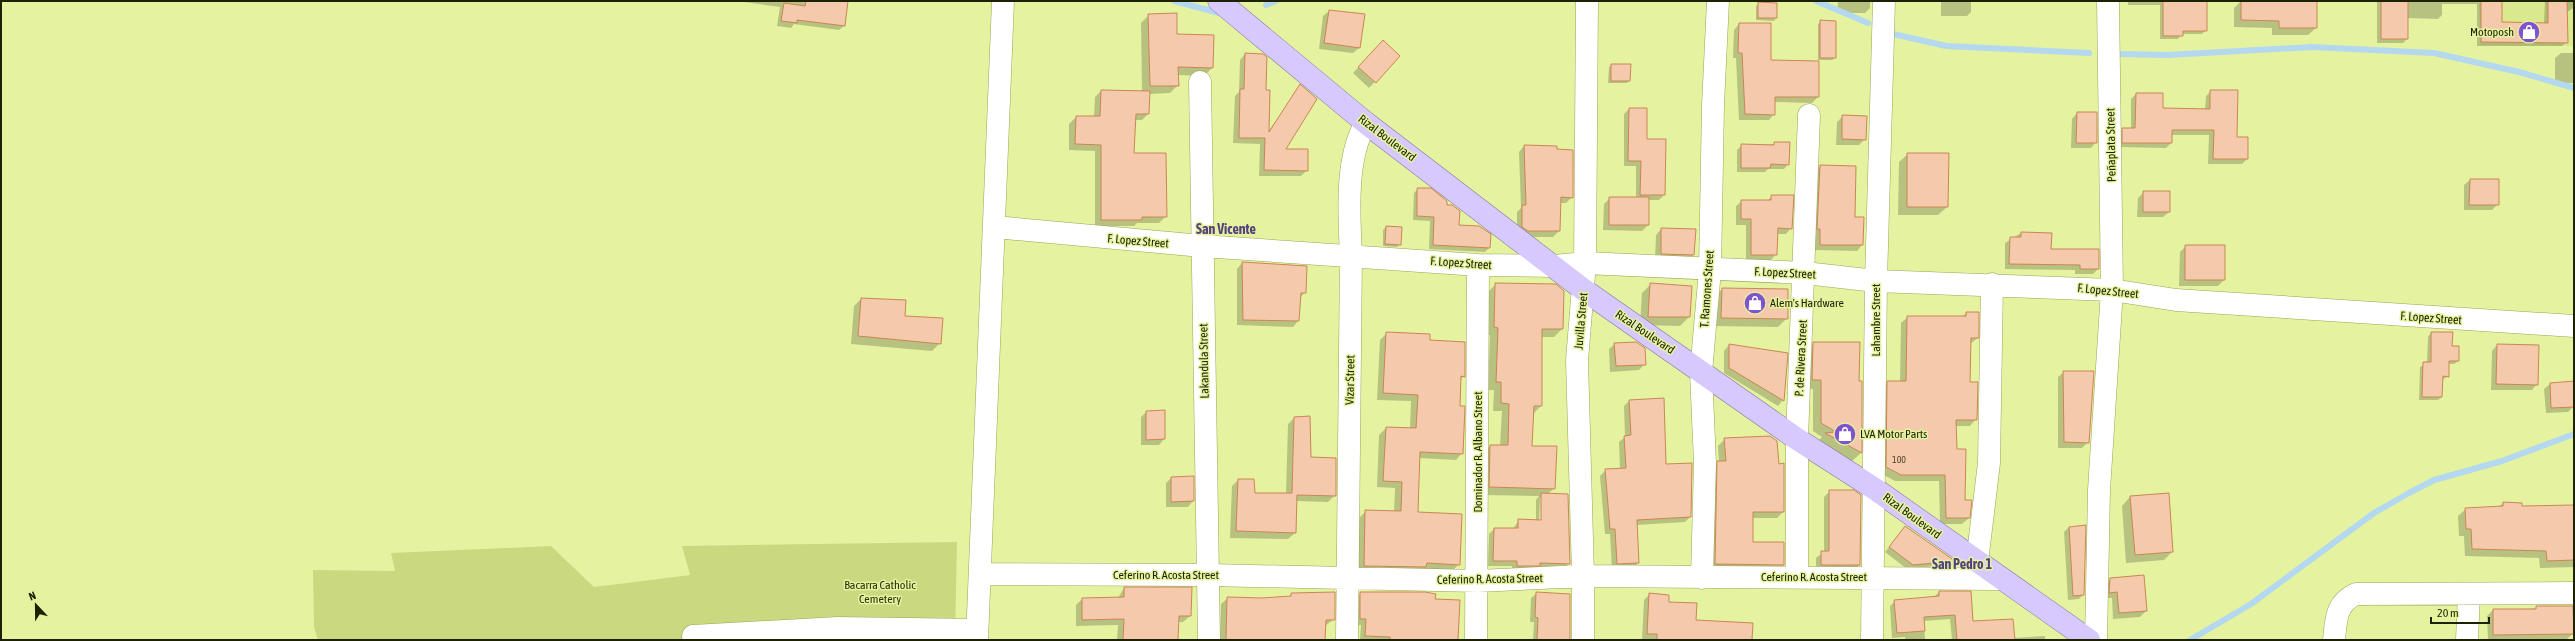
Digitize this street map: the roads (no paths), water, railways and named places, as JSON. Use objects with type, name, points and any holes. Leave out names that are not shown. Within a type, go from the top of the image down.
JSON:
[{"type":"main road","name":"Rizal Boulevard","points":[[1219,1],[1366,123],[1555,266],[1584,290],[1798,439],[1875,489],[2000,579],[2089,640]]},
{"type":"street","points":[[693,636],[838,628],[977,635],[995,227],[1003,1]]},
{"type":"street","name":"Juvilla Street","points":[[1583,640],[1583,576],[1577,360],[1584,290],[1585,263],[1587,1]]},
{"type":"street","name":"T. Ramones Street","points":[[1702,578],[1705,463],[1701,372],[1710,270],[1713,105],[1718,1]]},
{"type":"street","name":"Lahambre Street","points":[[1872,640],[1875,489],[1876,281],[1884,1]]},
{"type":"street","name":"Peñaplata Street","points":[[2096,640],[2099,490],[2112,290],[2108,1]]},
{"type":"street","name":"Lakandula Street","points":[[1200,82],[1209,640]]},
{"type":"street","name":"P. de Rivera Street","points":[[1797,577],[1798,439],[1805,273],[1809,115]]},
{"type":"street","name":"Vizar Street","points":[[1347,640],[1351,255],[1349,216],[1352,173],[1360,133],[1366,123]]},
{"type":"street","name":"F. Lopez Street","points":[[995,227],[1202,246],[1351,255],[1478,265],[1555,266],[1585,263],[1710,270],[1805,273],[1876,281],[1992,284],[2112,290],[2176,300],[2574,326]]},
{"type":"street","name":"Dominador R. Albano Street","points":[[1476,640],[1478,581],[1478,265]]},
{"type":"street","points":[[1977,562],[1989,463],[1992,284]]},
{"type":"street","name":"Ceferino R. Acosta Street","points":[[980,574],[1209,575],[1478,581],[1583,576],[2000,579]]},
{"type":"street","points":[[2334,640],[2338,609],[2342,603],[2356,594],[2574,593]]},
{"type":"street","points":[[2467,640],[2469,594]]},
{"type":"waterway","points":[[1174,1],[1223,14]]},
{"type":"waterway","points":[[1266,5],[1276,1]]},
{"type":"waterway","points":[[1816,1],[1868,23]]},
{"type":"waterway","points":[[1889,33],[1946,46],[2089,53]]},
{"type":"waterway","points":[[2118,54],[2168,55],[2312,47],[2434,53],[2519,72],[2574,88]]},
{"type":"waterway","points":[[2190,640],[2251,604],[2374,513],[2409,493],[2434,480],[2502,461],[2574,434]]},
{"type":"place","name":"Motoposh","points":[[2529,32]]},
{"type":"place","name":"Alem's Hardware","points":[[1755,303]]},
{"type":"place","name":"LVA Motor Parts","points":[[1845,434]]},
{"type":"district","name":"San Vicente","points":[[1226,229]]},
{"type":"district","name":"San Pedro 1","points":[[1962,564]]},
{"type":"park label","name":"Bacarra Catholic Cemetery","points":[[880,592]]}]
